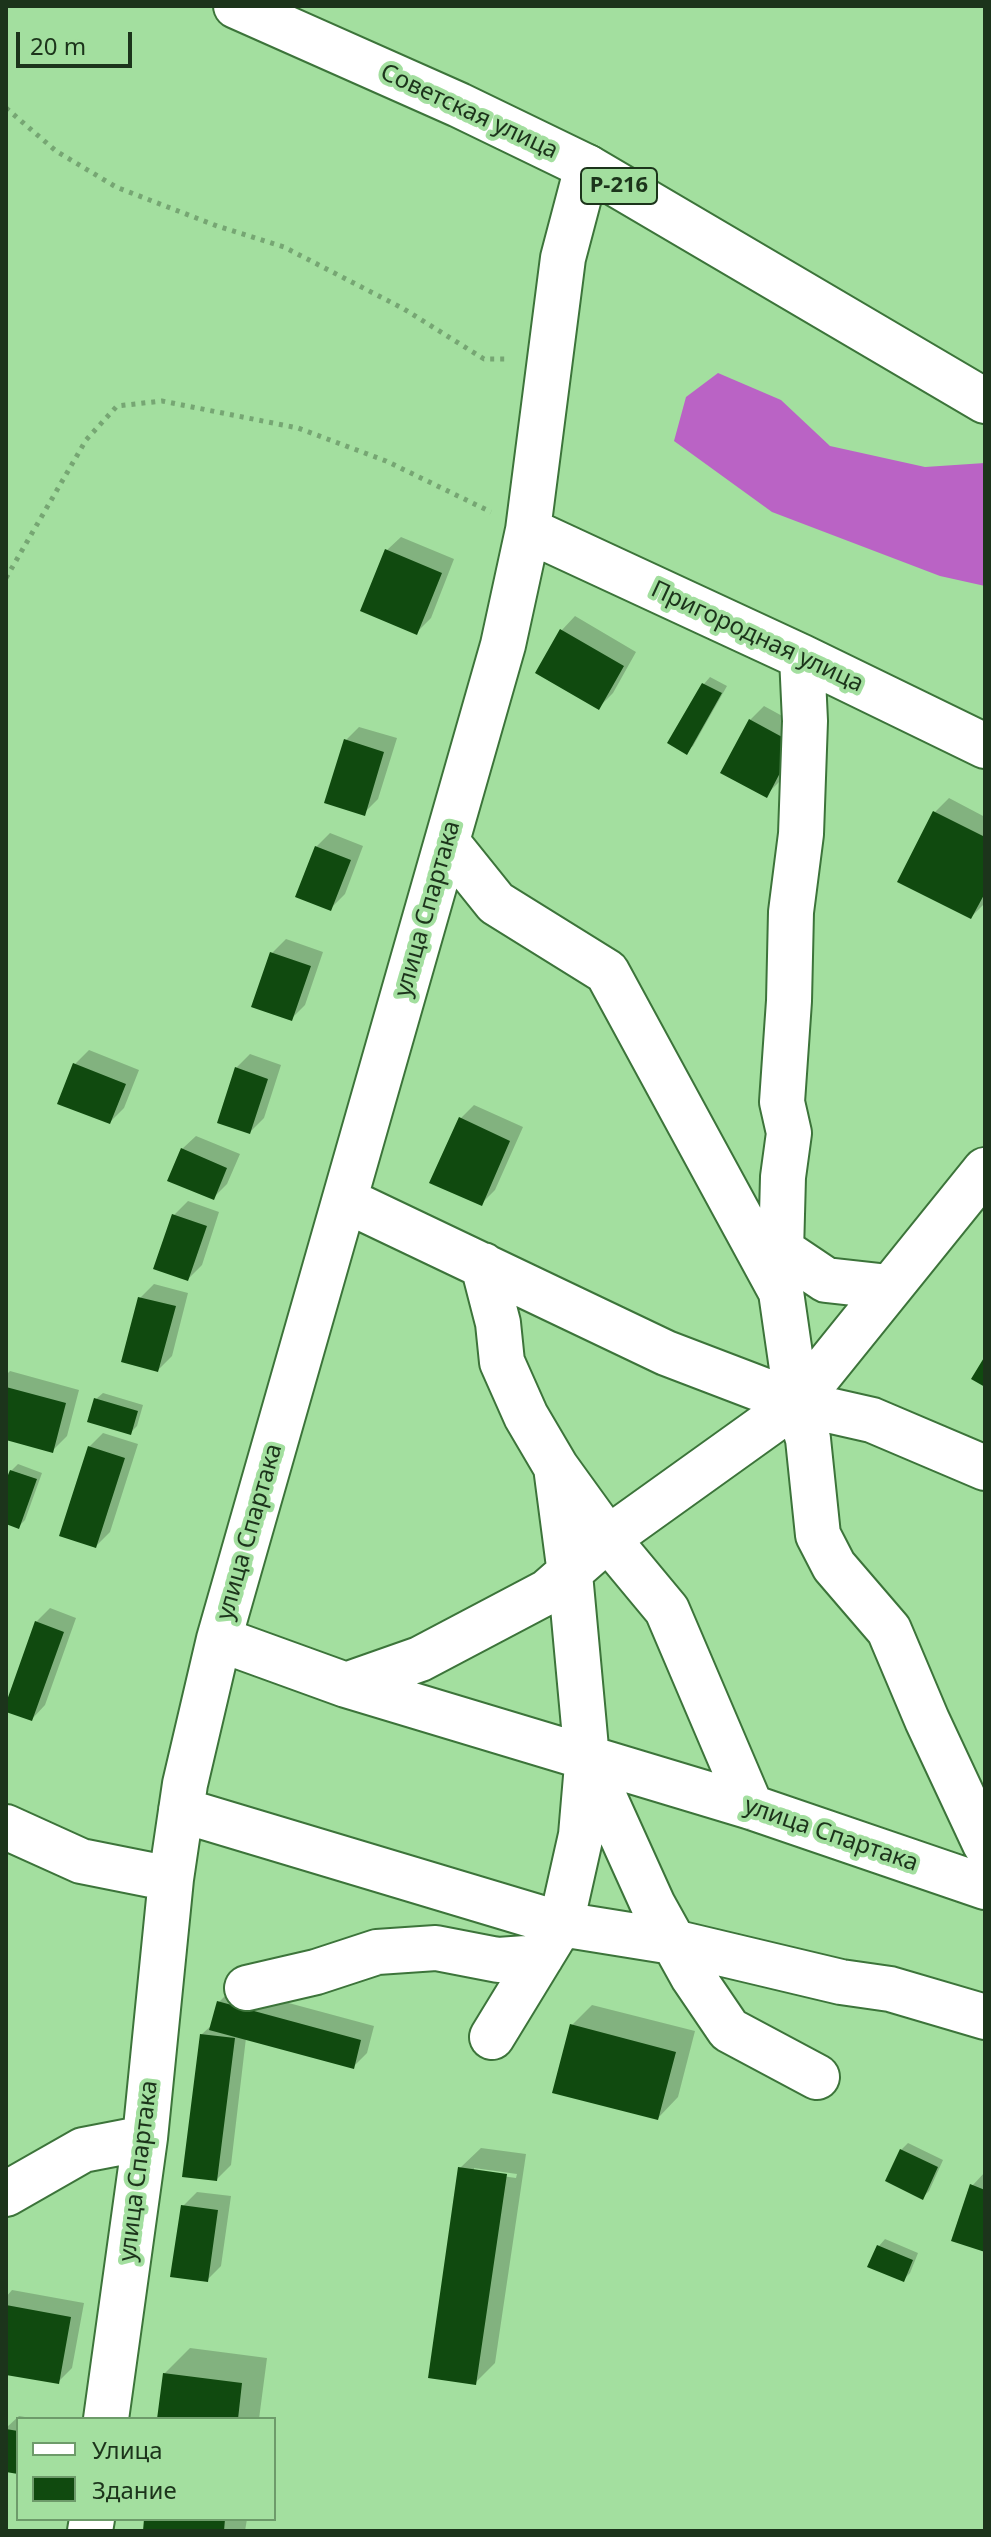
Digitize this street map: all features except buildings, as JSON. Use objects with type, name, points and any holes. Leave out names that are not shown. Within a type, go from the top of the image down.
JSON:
[{"type":"main road","name":"Советская улица","points":[[236,6],[459,105],[587,167],[985,401]]},
{"type":"main road","name":"улица Спартака","points":[[106,2417],[145,2138],[171,1879],[181,1810],[219,1639],[503,645],[528,530],[563,258],[587,167]]},
{"type":"main road","name":"Пригородная улица","points":[[528,530],[985,746]]},
{"type":"main road","points":[[781,1252],[783,1177],[789,1133],[782,1102],[791,912],[801,834],[805,721],[802,657]]},
{"type":"main road","points":[[447,842],[496,903],[607,972],[781,1292],[797,1403],[808,1439],[818,1535],[834,1566],[889,1630],[985,1844]]},
{"type":"main road","points":[[346,1685],[420,1659],[547,1592],[608,1539],[797,1403],[985,1170]]},
{"type":"main road","points":[[345,1200],[666,1353],[797,1403],[872,1420],[985,1468]]},
{"type":"main road","points":[[744,1224],[826,1280],[889,1287]]},
{"type":"main road","points":[[483,1265],[498,1323],[502,1362],[526,1416],[556,1467],[608,1539],[667,1610],[751,1807]]},
{"type":"main road","points":[[492,2037],[551,1940],[581,1835],[587,1759],[570,1574],[556,1467]]},
{"type":"main road","name":"улица Спартака","points":[[219,1639],[346,1685],[751,1807],[985,1887]]},
{"type":"main road","points":[[587,1759],[653,1905],[693,1977],[729,2030],[817,2077]]},
{"type":"main road","points":[[181,1810],[551,1940],[673,1942],[841,1982],[890,1989],[985,2017]]},
{"type":"main road","points":[[6,1827],[81,1861],[171,1879]]},
{"type":"main road","points":[[247,1988],[316,1972],[377,1952],[436,1948],[498,1960],[551,1940]]},
{"type":"main road","points":[[6,2194],[83,2150],[145,2138]]},
{"type":"path","points":[[6,108],[56,151],[116,187],[217,226],[284,247],[404,309],[484,359],[550,358]]},
{"type":"path","points":[[6,578],[86,440],[117,406],[162,401],[298,428],[386,461],[528,530]]},
{"type":"shaded area","points":[[718,373],[781,400],[830,446],[925,467],[985,463],[985,586],[940,576],[772,512],[674,441],[686,397]]}]
